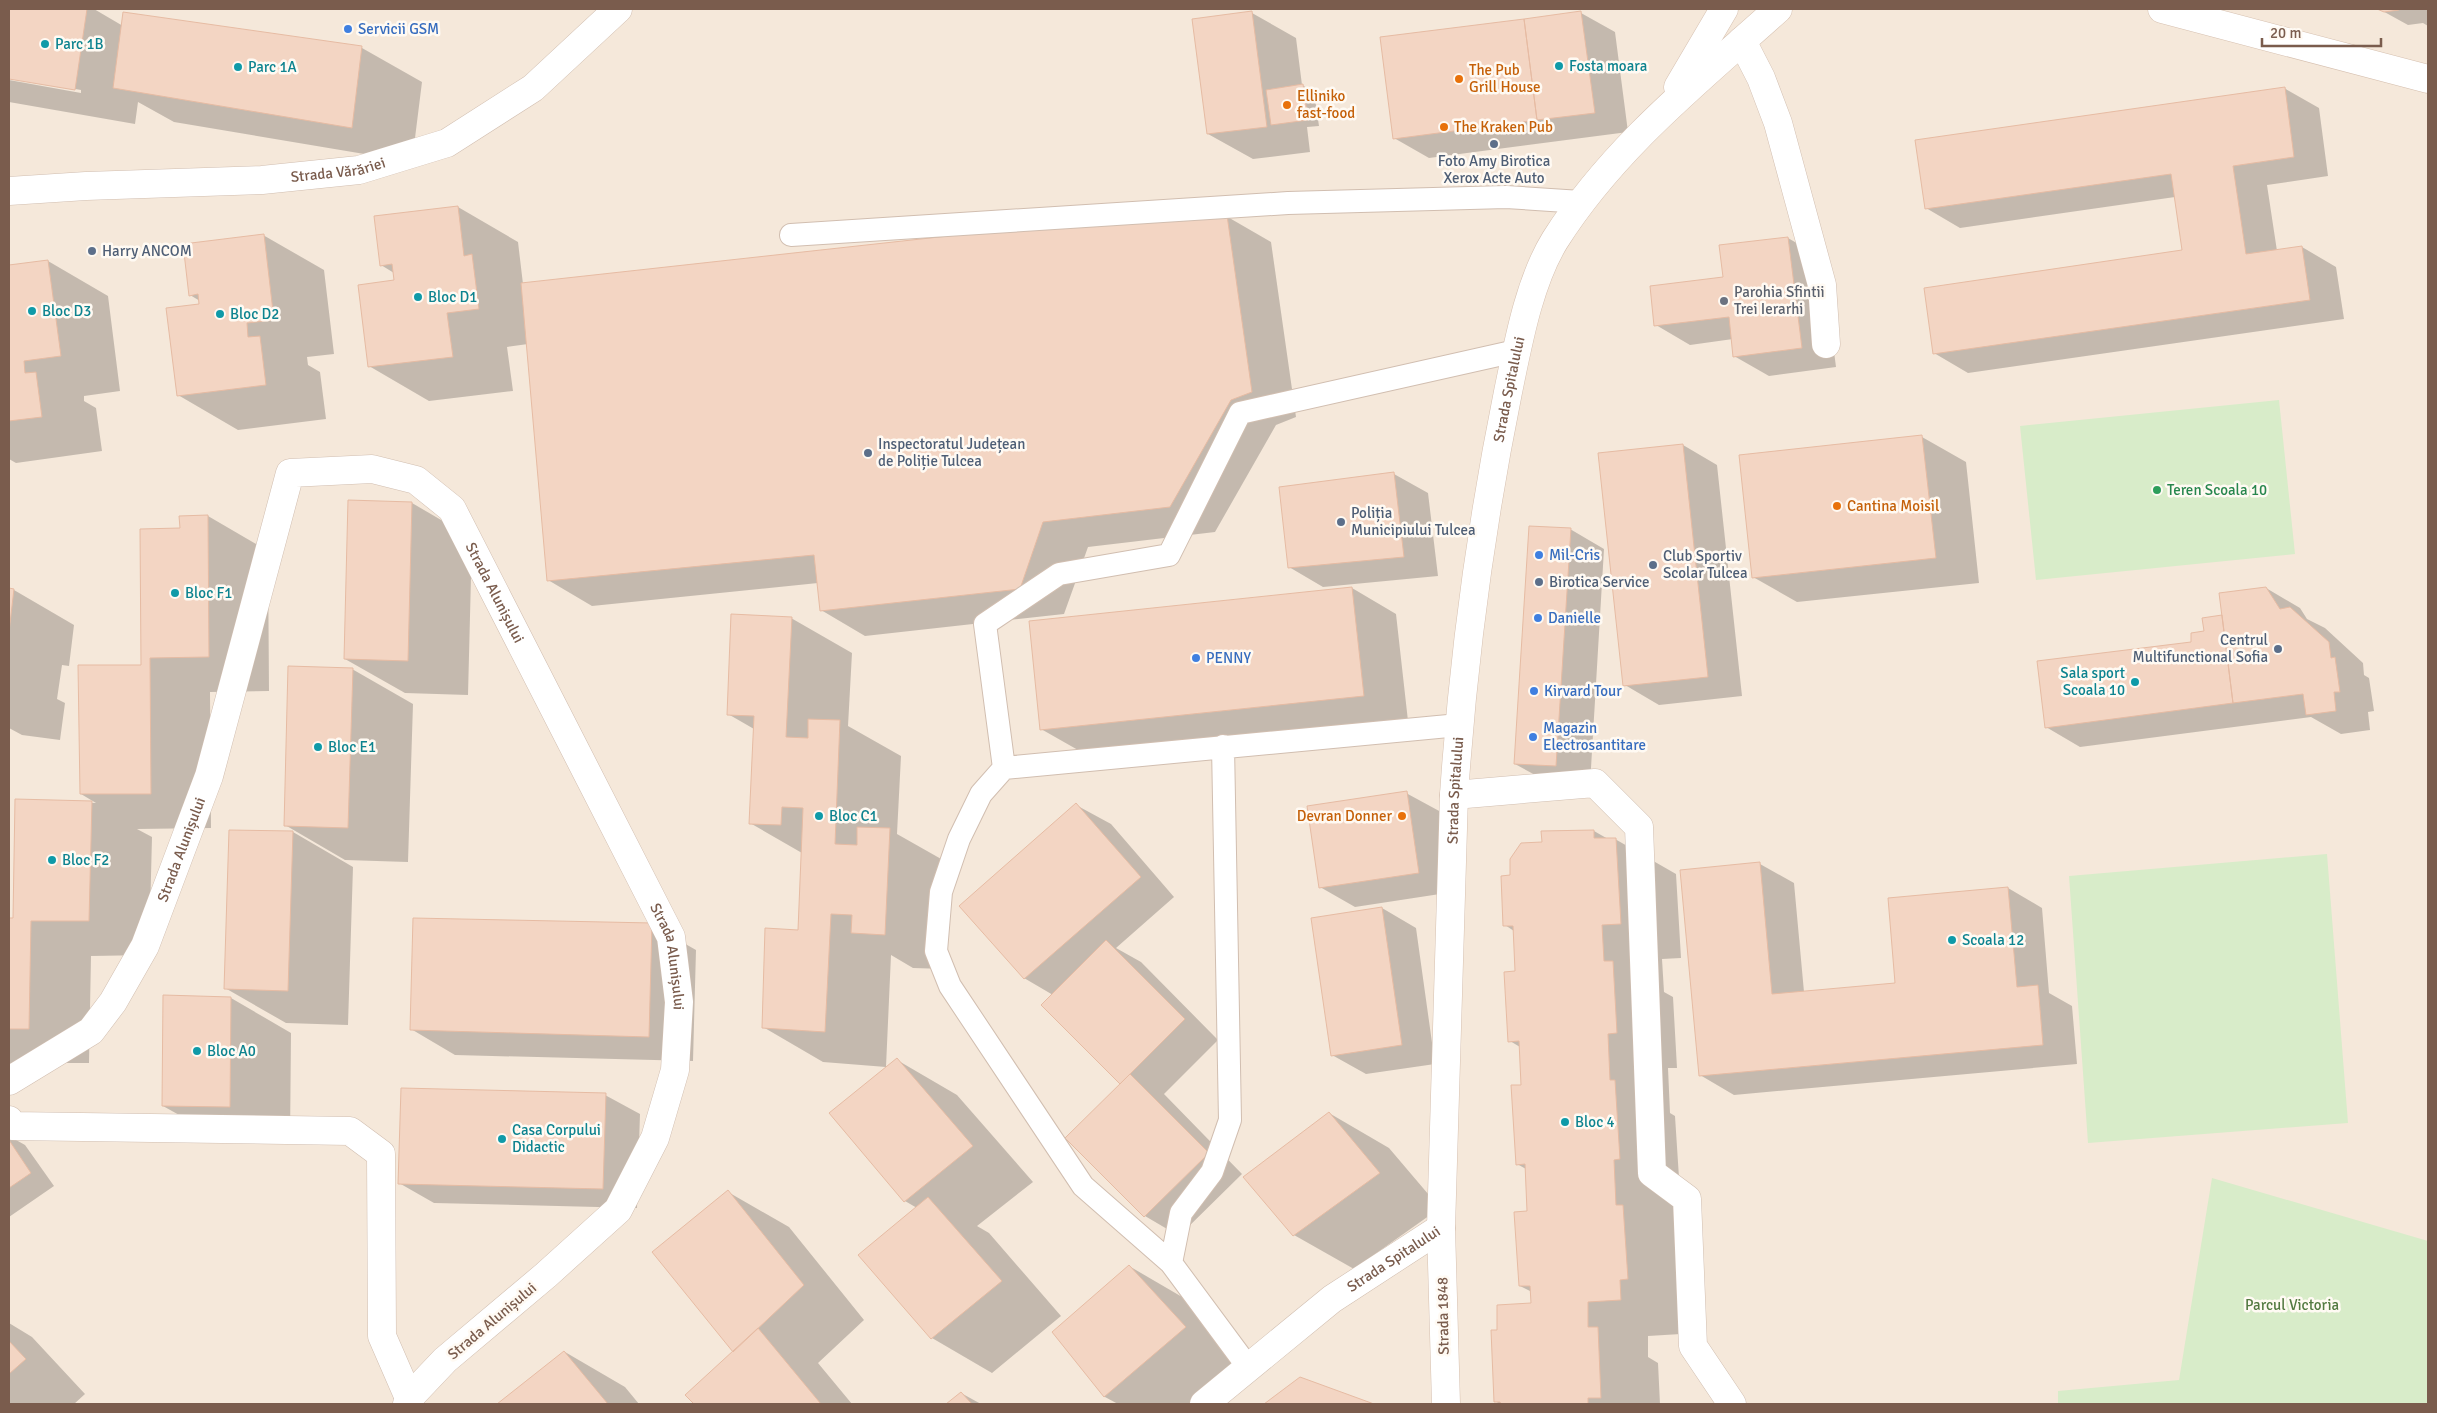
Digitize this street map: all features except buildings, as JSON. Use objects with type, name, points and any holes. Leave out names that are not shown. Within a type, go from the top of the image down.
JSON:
[{"type":"street","name":"Strada Vărăriei","points":[[9,191],[86,186],[262,180],[359,170],[447,143],[533,88],[618,9]]},
{"type":"street","name":"Strada Spitalului","points":[[1666,108],[1724,9]]},
{"type":"street","name":"Strada Spitalului","points":[[1204,1404],[1332,1299],[1441,1228],[1454,795],[1459,725],[1472,605],[1501,426],[1516,351],[1535,284],[1554,242],[1581,202],[1666,108],[1778,9]]},
{"type":"street","points":[[2162,9],[2428,79]]},
{"type":"street","points":[[1742,41],[1761,78],[1778,123],[1822,286],[1826,344]]},
{"type":"street","name":"Strada Alunișului","points":[[9,1081],[91,1031],[113,1002],[145,946],[209,776],[290,473],[372,469],[416,480],[452,509],[472,544],[546,695],[671,937],[679,1002],[675,1070],[655,1138],[618,1210],[546,1275],[445,1360],[408,1401]]},
{"type":"street","points":[[1454,795],[1595,783],[1640,827],[1652,1173],[1687,1199],[1693,1346],[1732,1404]]},
{"type":"street","points":[[9,1120],[12,1126],[350,1131],[381,1154],[382,1336],[408,1401]]},
{"type":"street","name":"Strada 1848","points":[[1441,1228],[1446,1404]]},
{"type":"lane","points":[[791,235],[1288,203],[1506,197],[1581,202]]},
{"type":"lane","points":[[1004,768],[985,624],[1059,574],[1169,555],[1240,413],[1516,351]]},
{"type":"lane","points":[[1248,1367],[1171,1263],[1083,1186],[950,986],[936,951],[940,892],[959,839],[982,794],[1004,768],[1459,725]]},
{"type":"lane","points":[[1171,1263],[1180,1213],[1212,1172],[1230,1120],[1223,746]]},
{"type":"shaded area","points":[[9,9],[2428,9],[2428,1404],[9,1404]]},
{"type":"green space","name":"Teren Scoala 10","points":[[2279,400],[2295,554],[2036,580],[2020,426]]},
{"type":"green space","points":[[2327,854],[2348,1123],[2088,1143],[2069,876]]},
{"type":"green space","name":"Parcul Victoria","points":[[2212,1178],[2428,1241],[2428,1404],[2058,1404],[2058,1391],[2179,1380]]},
{"type":"place","name":"Servicii GSM","points":[[348,29]]},
{"type":"place","name":"Parc 1B","points":[[45,44]]},
{"type":"place","name":"Fosta moara","points":[[1559,66]]},
{"type":"place","name":"Parc 1A","points":[[238,67]]},
{"type":"place","name":"The Pub Grill House","points":[[1459,79]]},
{"type":"place","name":"Elliniko fast-food","points":[[1287,105]]},
{"type":"place","name":"The Kraken Pub","points":[[1444,127]]},
{"type":"place","name":"Foto Amy Birotica Xerox Acte Auto","points":[[1494,144]]},
{"type":"place","name":"Harry ANCOM","points":[[92,251]]},
{"type":"place","name":"Bloc D1","points":[[418,297]]},
{"type":"place","name":"Parohia Sfintii Trei Ierarhi","points":[[1724,301]]},
{"type":"place","name":"Bloc D3","points":[[32,311]]},
{"type":"place","name":"Bloc D2","points":[[220,314]]},
{"type":"place","name":"Inspectoratul Județean de Poliție Tulcea","points":[[868,453]]},
{"type":"place","name":"Teren Scoala 10","points":[[2157,490]]},
{"type":"place","name":"Cantina Moisil","points":[[1837,506]]},
{"type":"place","name":"Poliția Municipiului Tulcea","points":[[1341,522]]},
{"type":"place","name":"Mil-Cris","points":[[1539,555]]},
{"type":"place","name":"Club Sportiv Scolar Tulcea","points":[[1653,565]]},
{"type":"place","name":"Birotica Service","points":[[1539,582]]},
{"type":"place","name":"Bloc F1","points":[[175,593]]},
{"type":"place","name":"Danielle","points":[[1538,618]]},
{"type":"place","name":"Centrul Multifunctional Sofia","points":[[2278,649]]},
{"type":"place","name":"PENNY","points":[[1196,658]]},
{"type":"place","name":"Sala sport Scoala 10","points":[[2135,682]]},
{"type":"place","name":"Kirvard Tour","points":[[1534,691]]},
{"type":"place","name":"Magazin Electrosantitare","points":[[1533,737]]},
{"type":"place","name":"Bloc E1","points":[[318,747]]},
{"type":"place","name":"Bloc C1","points":[[819,816]]},
{"type":"place","name":"Devran Donner","points":[[1402,816]]},
{"type":"place","name":"Bloc F2","points":[[52,860]]},
{"type":"place","name":"Scoala 12","points":[[1952,940]]},
{"type":"place","name":"Bloc A0","points":[[197,1051]]},
{"type":"place","name":"Bloc 4","points":[[1565,1122]]},
{"type":"place","name":"Casa Corpului Didactic","points":[[502,1139]]}]
